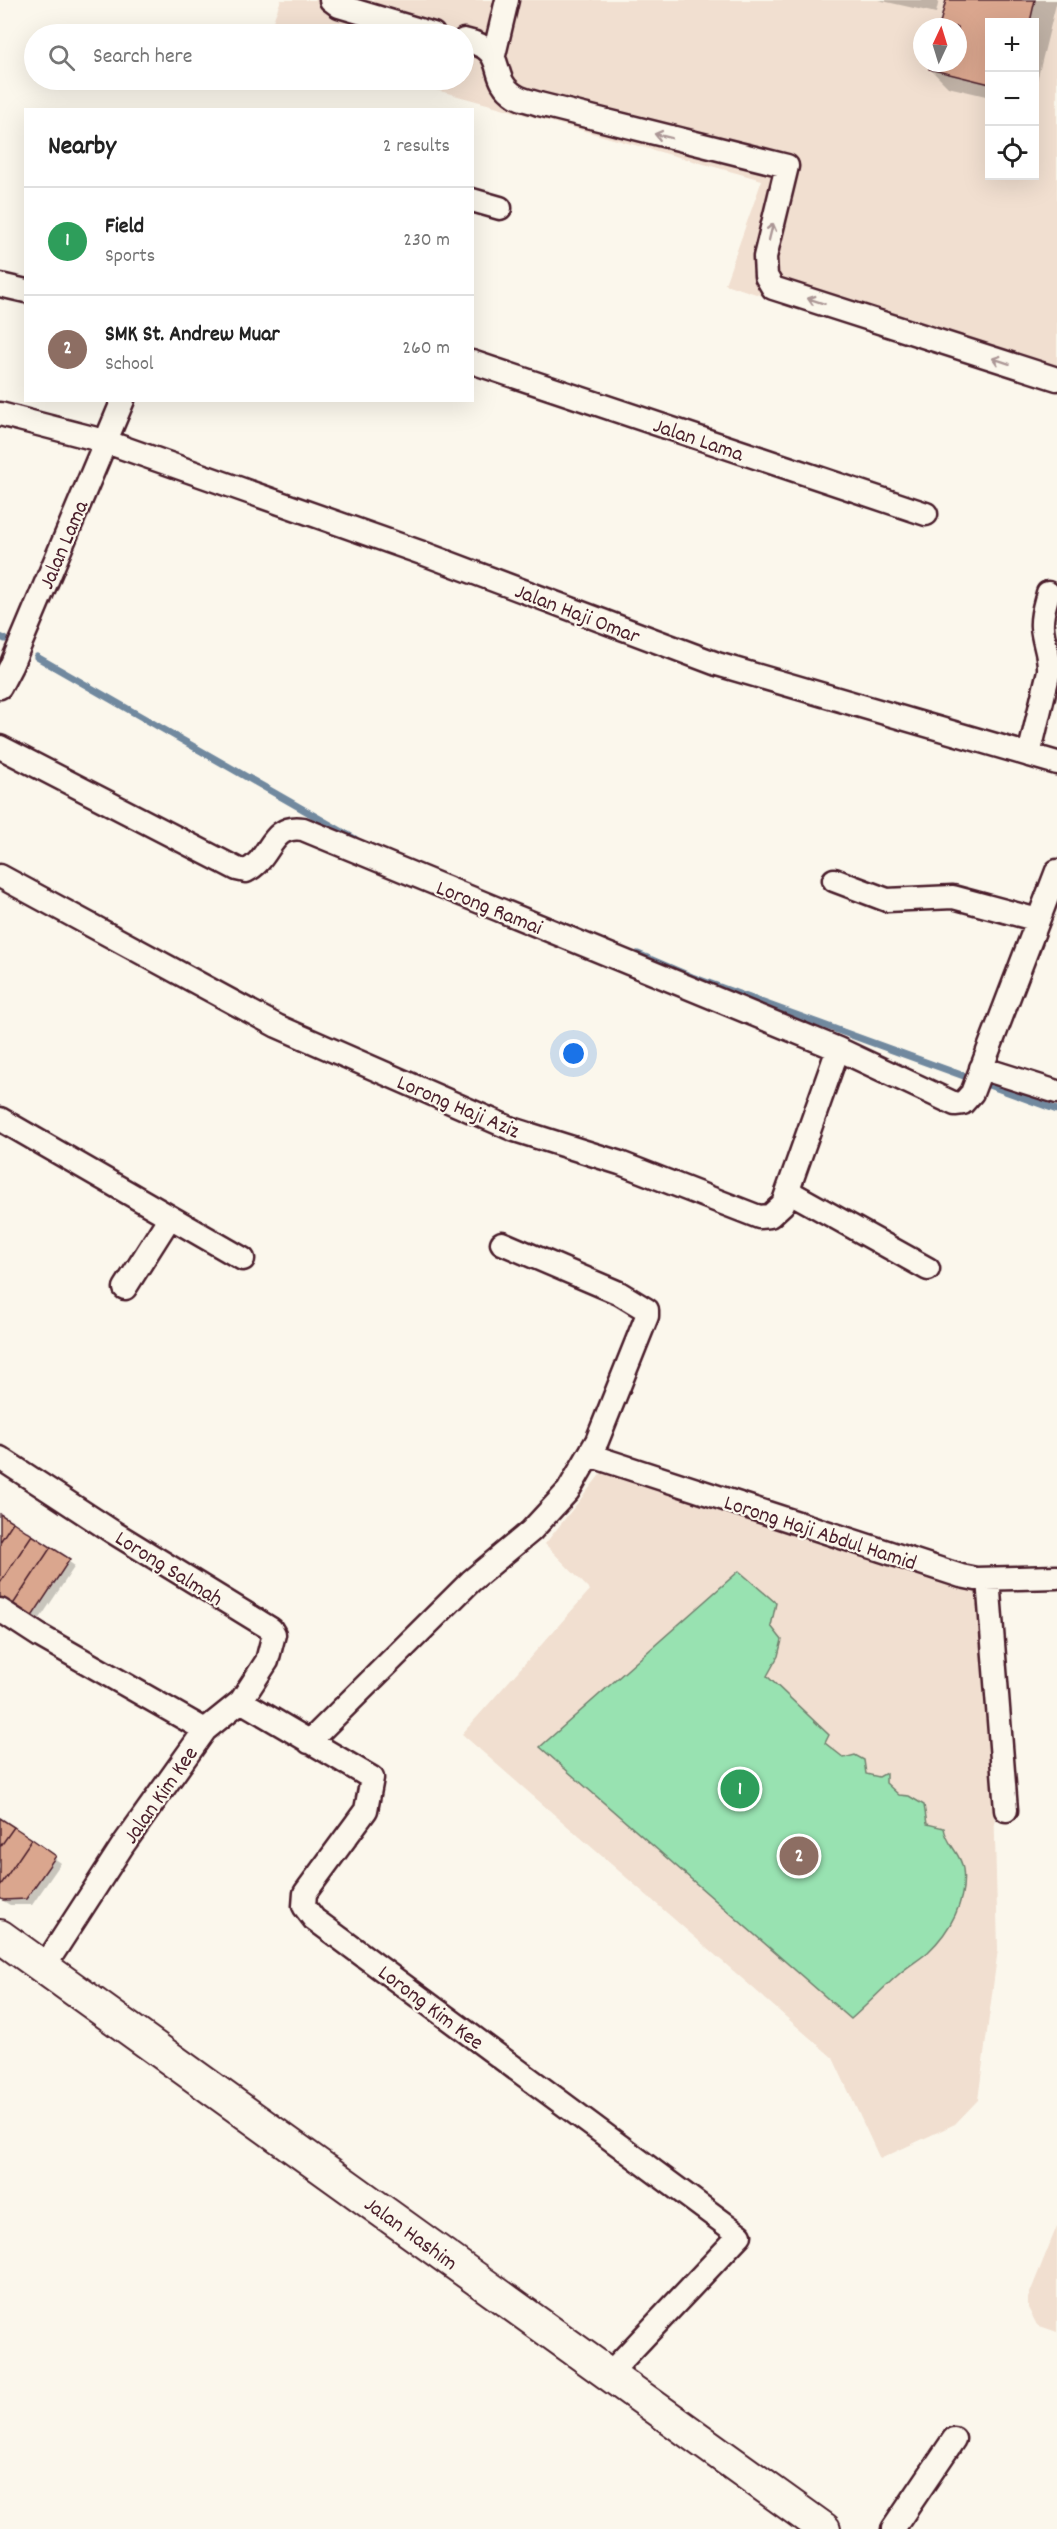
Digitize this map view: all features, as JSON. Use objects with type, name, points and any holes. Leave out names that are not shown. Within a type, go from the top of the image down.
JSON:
[{"type":"street","points":[[331,0],[339,6],[399,24]]},
{"type":"street","points":[[507,0],[494,55],[498,72],[515,95],[549,107],[787,166],[765,257],[766,276],[773,288],[1057,380]]},
{"type":"street","points":[[474,43],[487,48],[494,55]]},
{"type":"street","points":[[474,201],[500,208]]},
{"type":"street","points":[[0,285],[24,291]]},
{"type":"street","name":"Jalan Lama","points":[[474,363],[926,514]]},
{"type":"street","name":"Jalan Lama","points":[[0,687],[11,666],[122,402]]},
{"type":"street","name":"Jalan Haji Omar","points":[[0,414],[104,441],[425,554],[717,664],[1057,763]]},
{"type":"street","points":[[1029,755],[1049,671],[1049,660],[1042,629],[1042,615],[1048,593]]},
{"type":"street","name":"Lorong Ramai","points":[[0,747],[237,869],[246,871],[255,867],[280,832],[290,827],[303,829],[838,1049],[955,1104],[963,1103],[977,1080]]},
{"type":"street","points":[[1057,871],[977,1080],[1057,1092]]},
{"type":"street","name":"Lorong Haji Aziz","points":[[0,876],[277,1026],[512,1130],[620,1163],[759,1217],[770,1216],[783,1204],[838,1049]]},
{"type":"street","points":[[834,880],[888,900],[952,897],[1038,920]]},
{"type":"street","points":[[0,1119],[243,1259]]},
{"type":"street","points":[[788,1191],[928,1269]]},
{"type":"street","points":[[125,1288],[170,1217]]},
{"type":"street","points":[[241,1701],[309,1742],[471,1581],[531,1531],[568,1491],[589,1455],[602,1431],[647,1316],[647,1310],[619,1293],[502,1243]]},
{"type":"street","name":"Lorong Haji Abdul Hamid","points":[[589,1455],[945,1572],[976,1579],[1057,1577]]},
{"type":"street","name":"Lorong Salmah","points":[[0,1458],[113,1532],[271,1629],[275,1639],[267,1661],[241,1701],[205,1730]]},
{"type":"street","points":[[988,1579],[1006,1810]]},
{"type":"street","name":"Jalan Kim Kee","points":[[0,1610],[40,1636],[205,1730],[123,1845],[44,1967]]},
{"type":"street","name":"Lorong Kim Kee","points":[[309,1742],[372,1778],[366,1810],[305,1893],[304,1906],[314,1918],[740,2235],[609,2374]]},
{"type":"street","name":"Jalan Hashim","points":[[0,1935],[824,2529]]},
{"type":"street","points":[[893,2529],[954,2439]]},
{"type":"shaded area","points":[[281,0],[1057,0],[1057,390],[725,284],[762,180],[436,90],[474,90],[474,24],[272,24]]},
{"type":"shaded area","points":[[610,1462],[976,1579],[993,1764],[998,1949],[978,2100],[955,2124],[880,2159],[833,2058],[462,1734],[590,1590],[545,1544]]},
{"type":"shaded area","points":[[1057,2226],[1057,2332],[1037,2325],[1028,2308],[1028,2298]]},
{"type":"green space","points":[[739,1571],[776,1603],[771,1626],[782,1640],[778,1656],[767,1676],[829,1735],[825,1743],[844,1758],[855,1755],[864,1760],[866,1774],[879,1777],[886,1773],[886,1783],[899,1795],[909,1796],[924,1805],[927,1824],[944,1828],[945,1834],[962,1863],[964,1881],[962,1893],[955,1915],[943,1935],[928,1952],[898,1975],[851,2019],[540,1747]]},
{"type":"building","points":[[946,0],[1035,0],[1031,18],[985,18],[985,83],[941,72],[967,72],[967,18],[941,18]]},
{"type":"building","points":[[0,1514],[13,1522],[0,1542]]},
{"type":"building","points":[[13,1522],[32,1535],[0,1583],[0,1542]]},
{"type":"building","points":[[32,1535],[51,1547],[12,1606],[0,1598],[0,1583]]},
{"type":"building","points":[[51,1547],[70,1559],[31,1618],[12,1606]]},
{"type":"building","points":[[0,1818],[14,1827],[0,1847]]},
{"type":"building","points":[[14,1827],[32,1839],[0,1886],[0,1847]]},
{"type":"building","points":[[32,1839],[56,1856],[26,1899],[3,1900],[0,1898],[0,1886]]},
{"type":"waterway","points":[[0,637],[5,639]]},
{"type":"waterway","points":[[37,657],[355,839]]},
{"type":"waterway","points":[[638,954],[692,977],[1057,1110]]},
{"type":"place","name":"Field","points":[[740,1789]]},
{"type":"place","name":"SMK St. Andrew Muar","points":[[799,1856]]}]
